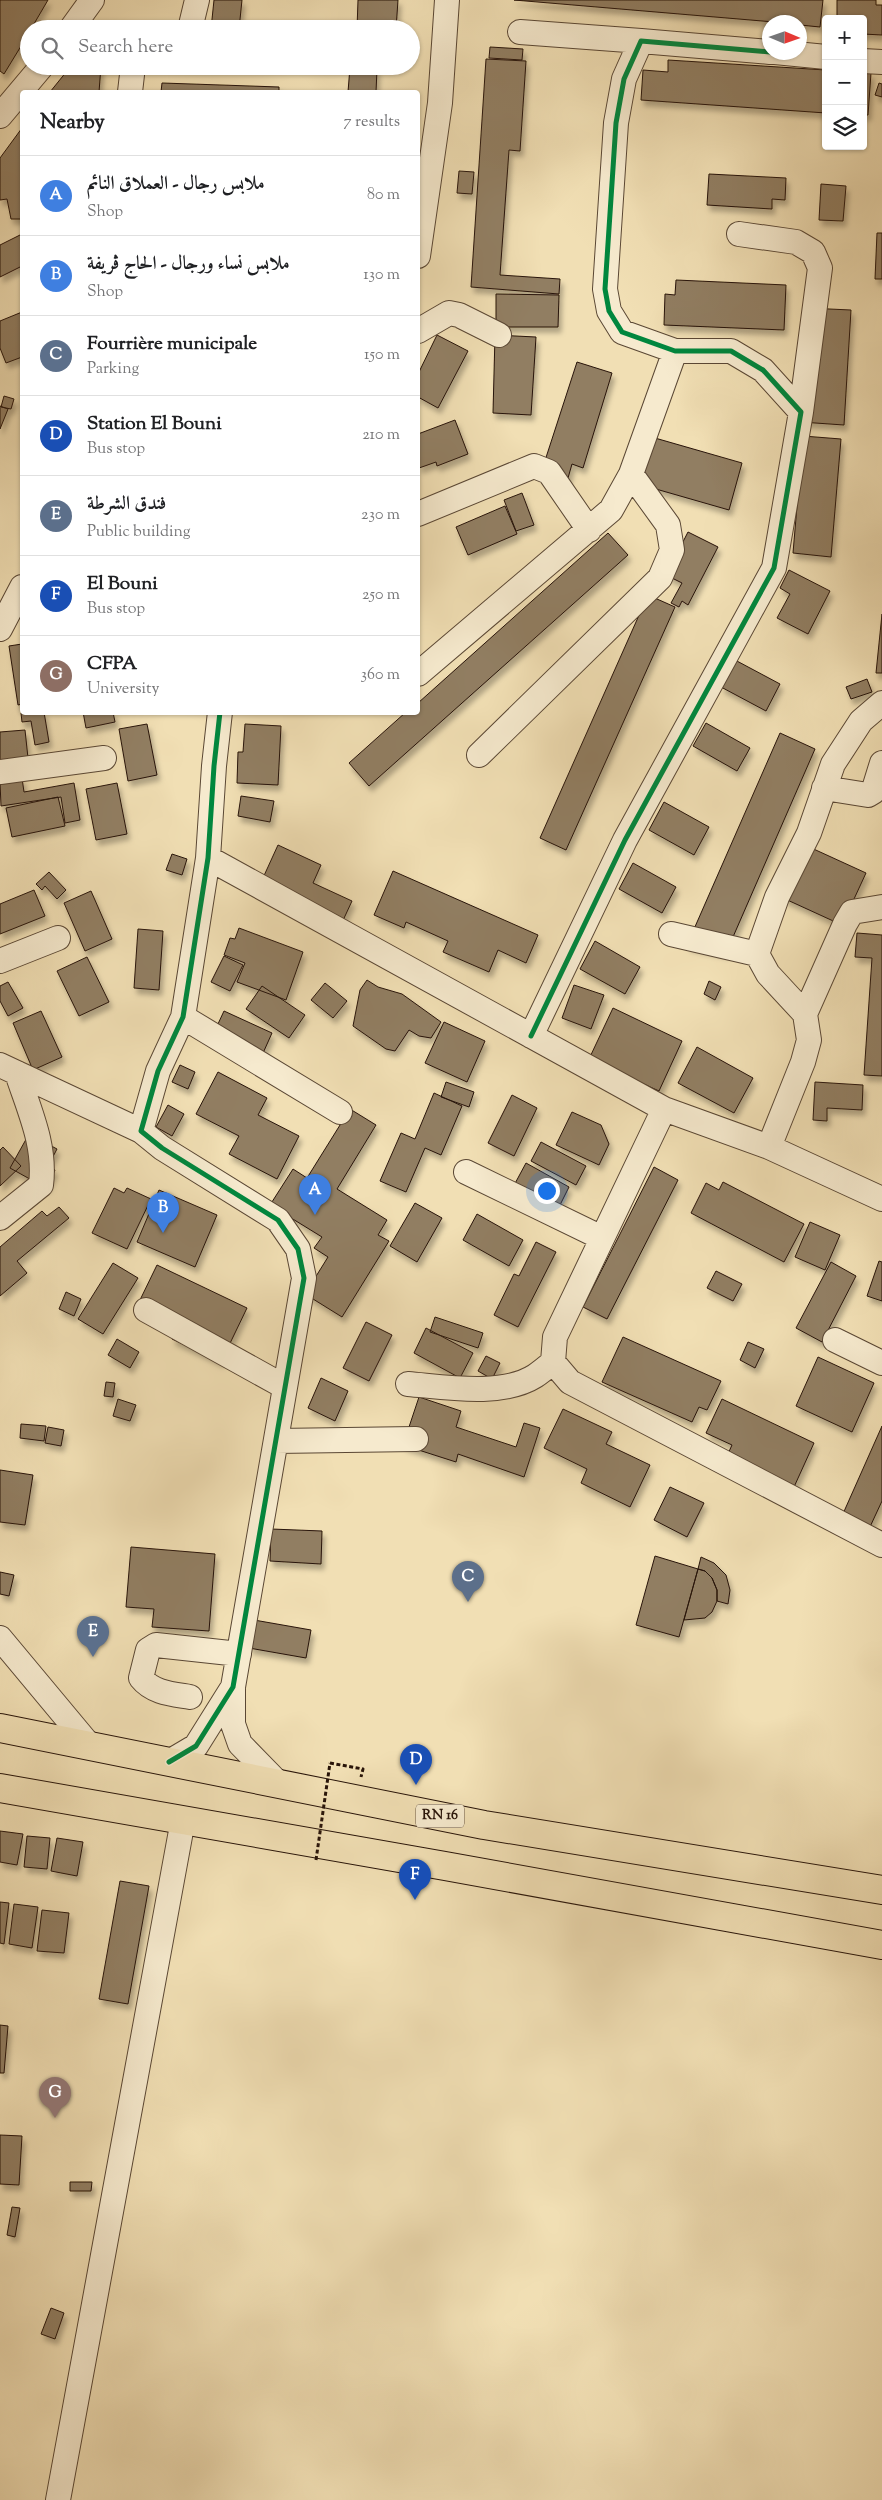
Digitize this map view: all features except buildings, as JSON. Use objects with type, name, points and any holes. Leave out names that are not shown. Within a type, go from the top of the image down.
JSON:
[{"type":"highway","name":"RN 16","points":[[0,1728],[484,1825],[882,1890]]},
{"type":"highway","points":[[0,1788],[882,1945]]},
{"type":"street","points":[[78,20],[92,0]]},
{"type":"street","points":[[192,20],[197,0]]},
{"type":"street","points":[[420,242],[440,102],[447,0]]},
{"type":"street","points":[[520,32],[762,51]]},
{"type":"street","points":[[641,41],[624,79],[616,123],[606,289],[608,311],[622,332],[675,351],[731,351],[763,370],[801,412]]},
{"type":"street","points":[[807,55],[822,57]]},
{"type":"street","points":[[867,61],[882,62]]},
{"type":"street","points":[[22,90],[34,75]]},
{"type":"street","points":[[130,90],[132,75]]},
{"type":"street","points":[[0,116],[20,92]]},
{"type":"street","points":[[531,1036],[625,840],[774,568],[801,412],[820,268],[813,252],[796,242],[738,234]]},
{"type":"street","points":[[420,330],[450,313],[459,315],[499,335]]},
{"type":"street","points":[[420,672],[611,510],[631,474],[675,351]]},
{"type":"street","points":[[420,513],[534,466],[548,472],[589,530]]},
{"type":"street","points":[[480,755],[660,578],[672,550],[668,525],[631,474]]},
{"type":"street","points":[[4,613],[20,590]]},
{"type":"street","points":[[757,954],[777,897],[809,833],[833,764],[861,721],[882,703]]},
{"type":"street","points":[[141,1131],[158,1071],[183,1017],[208,858],[214,766],[220,715]]},
{"type":"street","points":[[0,772],[104,758]]},
{"type":"street","points":[[824,788],[868,795],[873,792],[882,764]]},
{"type":"street","points":[[208,858],[664,1109],[769,1147],[882,1200]]},
{"type":"street","points":[[769,1147],[803,1062],[809,1040],[805,1014],[852,912],[882,907]]},
{"type":"street","points":[[671,934],[757,954],[768,974],[805,1014]]},
{"type":"street","points":[[0,961],[58,938]]},
{"type":"street","points":[[183,1017],[340,1112]]},
{"type":"street","points":[[8,1069],[141,1131],[162,1148],[278,1220],[298,1249],[304,1278],[232,1687],[232,1724],[240,1744],[279,1784]]},
{"type":"street","points":[[0,1218],[40,1185],[43,1167],[41,1147],[8,1069]]},
{"type":"street","points":[[664,1109],[555,1337],[553,1362],[570,1382],[882,1545]]},
{"type":"street","points":[[466,1172],[602,1238]]},
{"type":"street","points":[[146,1310],[285,1387]]},
{"type":"street","points":[[835,1340],[882,1363]]},
{"type":"street","points":[[408,1384],[464,1389],[510,1386],[534,1377],[553,1362]]},
{"type":"street","points":[[276,1441],[416,1439]]},
{"type":"street","points":[[0,1638],[90,1746]]},
{"type":"street","points":[[190,1697],[154,1690],[147,1686],[141,1678],[148,1650],[156,1645],[238,1654]]},
{"type":"street","points":[[168,1762],[196,1746],[232,1687]]},
{"type":"street","points":[[58,2500],[183,1820]]},
{"type":"path","points":[[316,1860],[330,1763],[363,1769]]},
{"type":"cycle path","points":[[531,1036],[625,840],[774,568],[801,412],[763,370],[731,351],[675,351],[622,332],[609,311],[605,289],[616,123],[624,79],[641,41],[762,51]]},
{"type":"cycle path","points":[[169,1762],[196,1746],[233,1687],[304,1278],[298,1249],[278,1220],[162,1148],[141,1131],[158,1071],[183,1017],[208,858],[214,766],[220,715]]},
{"type":"place","name":"ملابس رجال - العملاق النائم","points":[[315,1215]]},
{"type":"place","name":"ملابس نساء ورجال - الحاج ڨريفة","points":[[163,1233]]},
{"type":"place","name":"Fourrière municipale","points":[[468,1602]]},
{"type":"place","name":"فندق الشرطة","points":[[93,1657]]},
{"type":"place","name":"Station El Bouni","points":[[416,1785]]},
{"type":"place","name":"El Bouni","points":[[415,1900]]},
{"type":"place","name":"CFPA","points":[[55,2118]]}]
